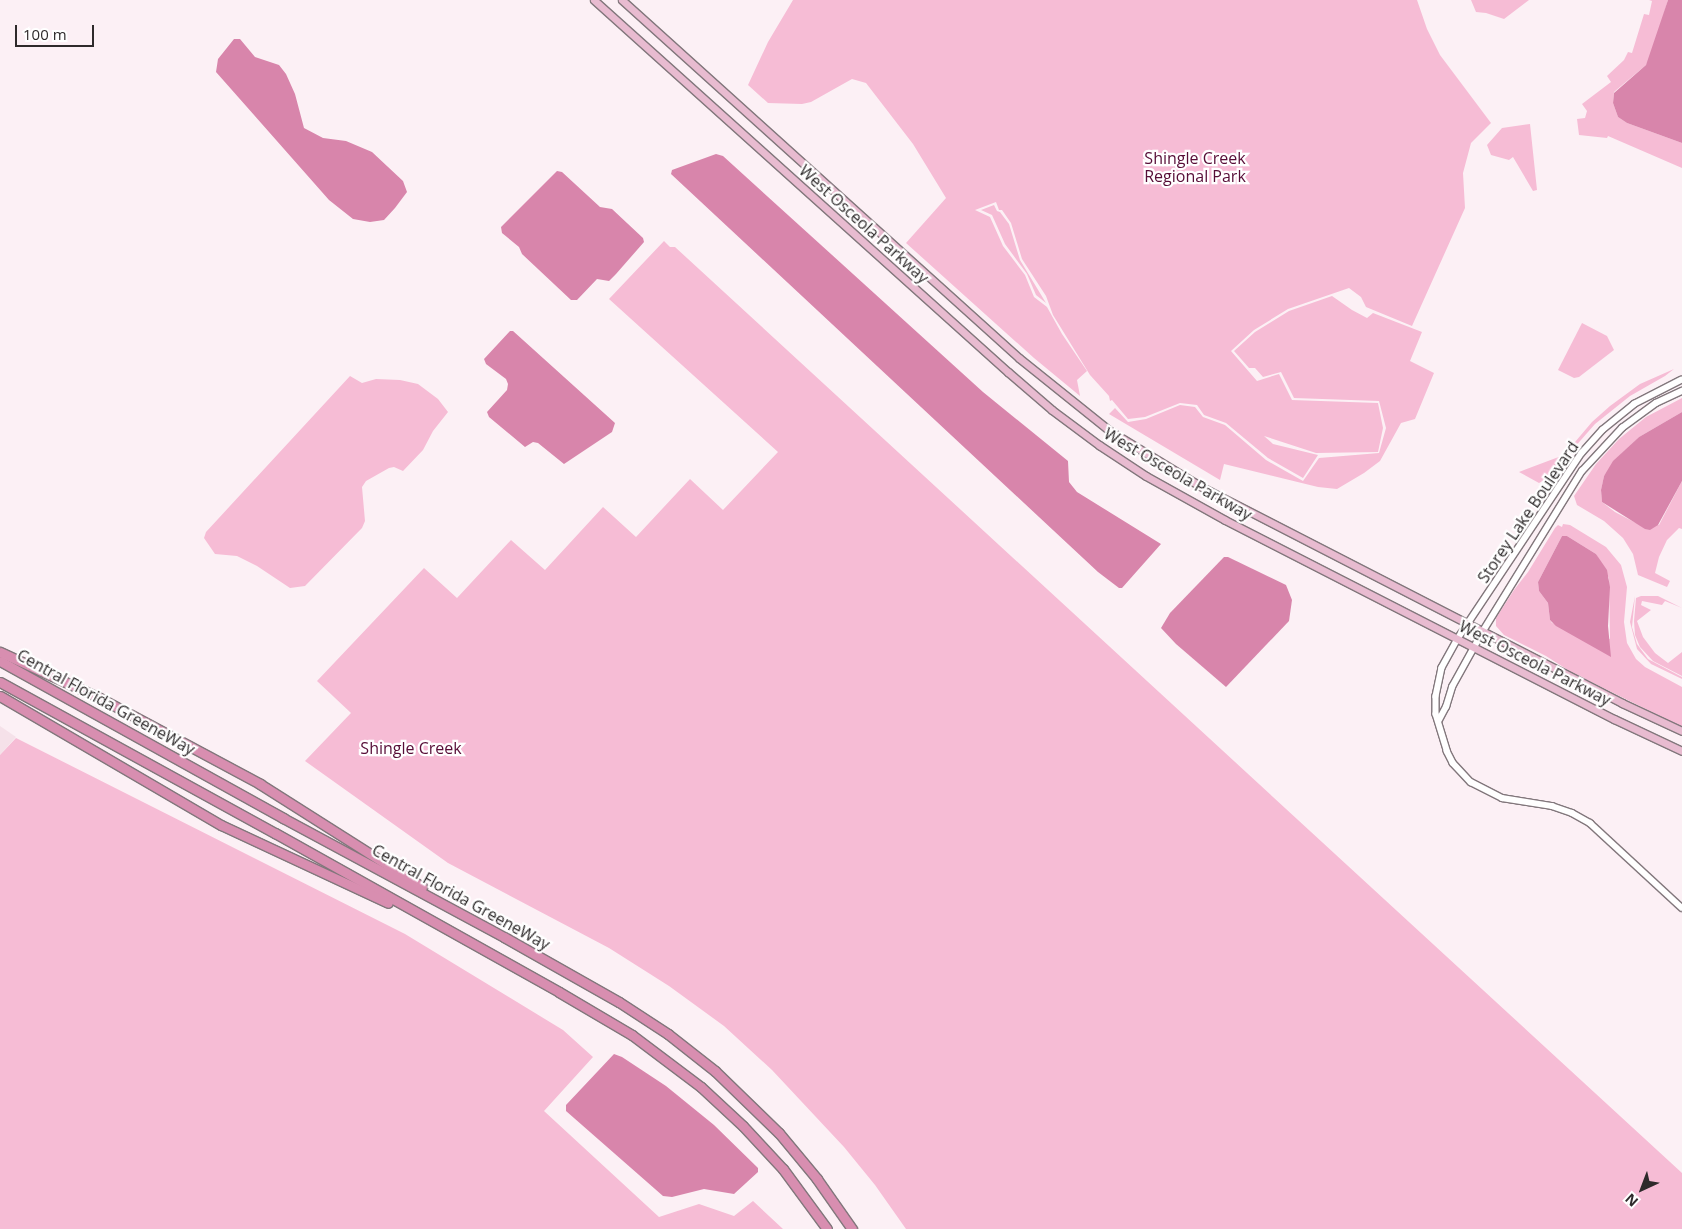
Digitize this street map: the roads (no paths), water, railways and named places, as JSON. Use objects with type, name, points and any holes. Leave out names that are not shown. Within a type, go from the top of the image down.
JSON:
[{"type":"highway","points":[[0,652],[98,697],[260,784],[380,858],[462,914]]},
{"type":"highway","name":"Central Florida GreeneWay","points":[[0,661],[619,1002],[692,1052],[738,1091],[779,1133],[817,1179],[852,1229]]},
{"type":"highway","name":"Central Florida GreeneWay","points":[[0,682],[608,1020],[686,1075],[723,1107],[763,1148],[800,1192],[827,1229]]},
{"type":"highway","points":[[0,696],[221,824],[466,940]]},
{"type":"main road","name":"West Osceola Parkway","points":[[594,0],[1015,378],[1076,429],[1146,476],[1190,501],[1614,720],[1682,751]]},
{"type":"main road","name":"West Osceola Parkway","points":[[622,0],[1020,358],[1088,414],[1139,450],[1200,486],[1622,703],[1682,731]]},
{"type":"street","name":"Storey Lake Boulevard","points":[[1682,380],[1636,404],[1593,441],[1573,466],[1458,639],[1442,668],[1436,688],[1436,714],[1447,751],[1453,762],[1472,782],[1502,798],[1552,806],[1584,820],[1605,835],[1682,908]]},
{"type":"street","name":"Storey Lake Boulevard","points":[[1439,720],[1446,707],[1452,687],[1483,632],[1592,458],[1612,436],[1636,416],[1682,391]]},
{"type":"park label","name":"Shingle Creek Regional Park","points":[[1195,167]]},
{"type":"park label","name":"Shingle Creek","points":[[411,748]]}]
